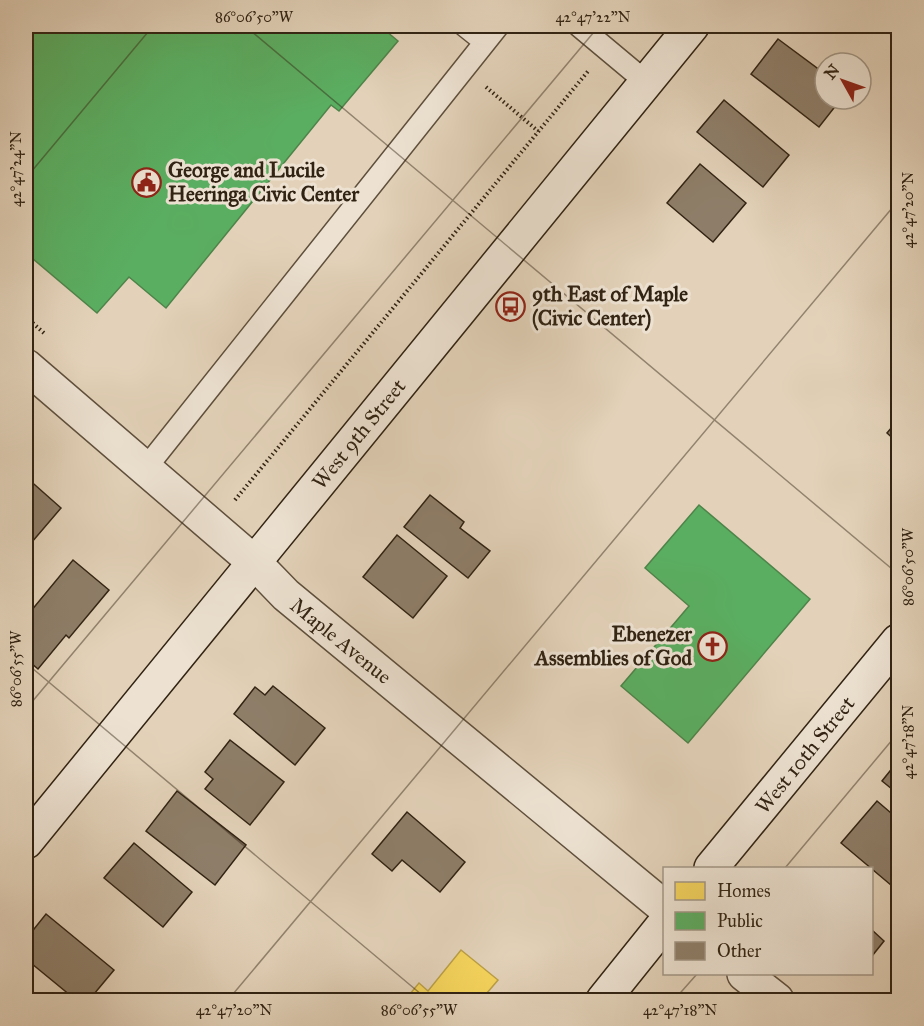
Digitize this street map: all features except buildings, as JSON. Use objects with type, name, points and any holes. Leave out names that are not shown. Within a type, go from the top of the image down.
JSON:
[{"type":"street","name":"West 9th Street","points":[[26,842],[692,26]]},
{"type":"street","name":"Maple Avenue","points":[[26,366],[254,562],[285,595],[663,907]]},
{"type":"street","name":"West 10th Street","points":[[712,867],[898,640]]},
{"type":"street","points":[[603,1000],[663,925]]},
{"type":"street","points":[[745,975],[777,1000]]},
{"type":"lane","points":[[145,470],[491,34],[465,26]]},
{"type":"lane","points":[[579,26],[646,82]]},
{"type":"path","points":[[237,498],[607,49]]},
{"type":"path","points":[[464,68],[538,131]]},
{"type":"place","name":"George and Lucile Heeringa Civic Center","points":[[147,182]]},
{"type":"place","name":"9th East of Maple (Civic Center)","points":[[511,306]]},
{"type":"place","name":"Ebenezer Assemblies of God","points":[[713,646]]}]
